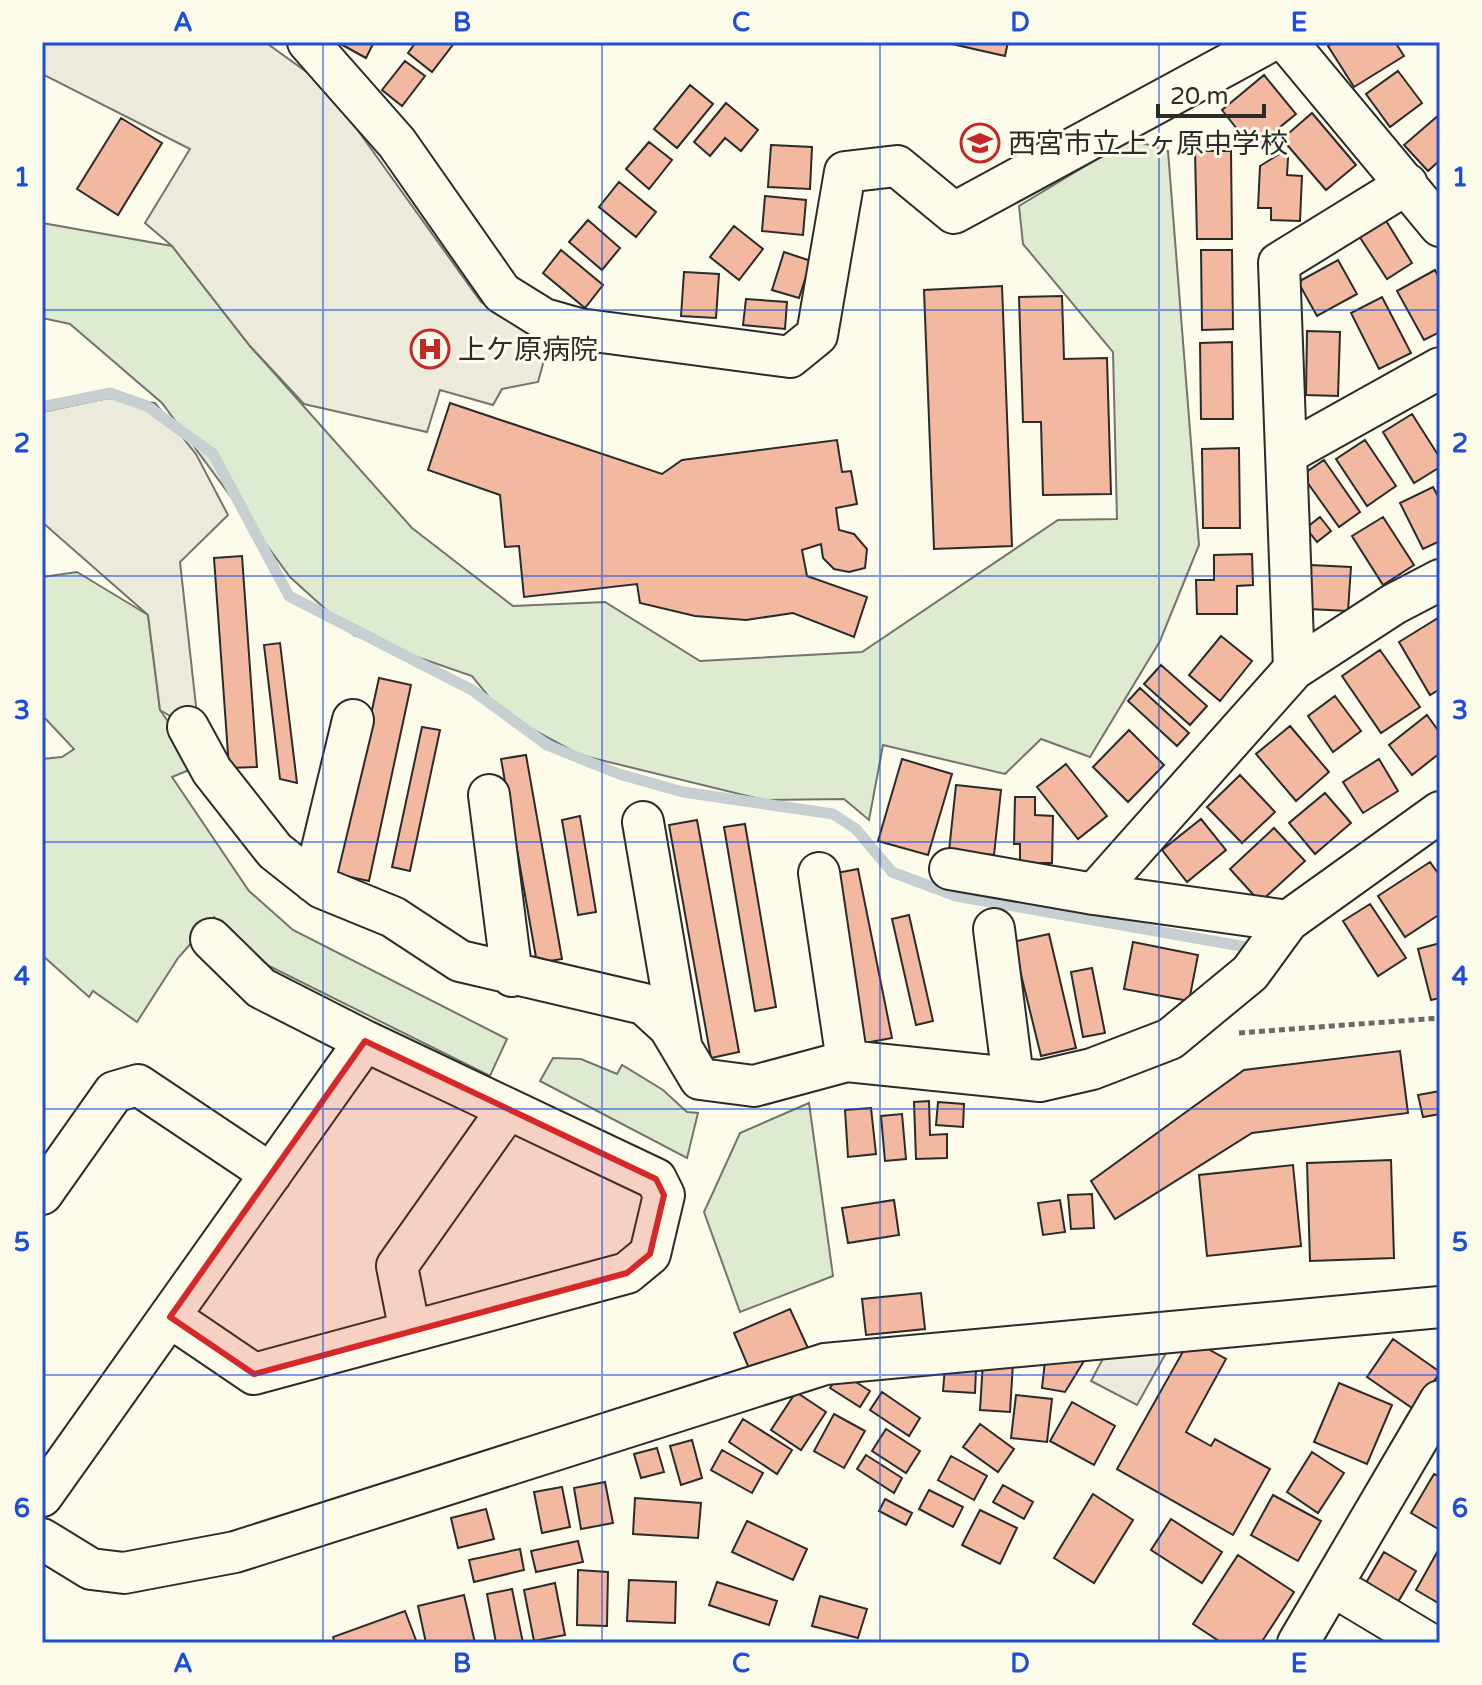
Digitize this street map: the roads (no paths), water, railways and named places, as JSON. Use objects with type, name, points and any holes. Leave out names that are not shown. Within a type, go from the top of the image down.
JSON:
[{"type":"street","points":[[308,42],[397,143],[502,293],[544,319],[579,329],[790,357],[817,335],[845,172],[897,166],[954,213],[1269,42]]},
{"type":"street","points":[[1287,42],[1440,226]]},
{"type":"street","points":[[1294,669],[1279,263],[1407,184]]},
{"type":"street","points":[[1286,454],[1440,368]]},
{"type":"street","points":[[1094,894],[1294,669],[1394,604],[1440,580]]},
{"type":"street","points":[[314,882],[353,720]]},
{"type":"street","points":[[188,727],[212,771],[275,851],[314,882],[393,917],[460,961],[512,976],[644,1004],[669,1027],[700,1079],[754,1086],[847,1061],[1040,1081],[1092,1069],[1170,1039],[1250,973],[1288,921],[1440,812]]},
{"type":"street","points":[[489,795],[512,976]]},
{"type":"street","points":[[643,822],[682,1048]]},
{"type":"street","points":[[950,869],[1094,894],[1288,921]]},
{"type":"street","points":[[819,873],[847,1061]]},
{"type":"street","points":[[994,929],[1013,1078]]},
{"type":"street","points":[[170,1317],[254,1374],[627,1273],[650,1254],[664,1195],[656,1179],[365,1041],[261,988],[211,939]]},
{"type":"street","points":[[42,1496],[365,1041]]},
{"type":"street","points":[[42,1194],[114,1092],[138,1085],[271,1174]]},
{"type":"street","points":[[410,1332],[397,1266],[508,1109]]},
{"type":"street","points":[[42,1539],[91,1569],[124,1573],[235,1552],[825,1364],[1440,1307]]},
{"type":"street","points":[[1298,1643],[1440,1401]]},
{"type":"street","points":[[1333,1586],[1428,1643]]},
{"type":"waterway","points":[[42,407],[110,393],[147,406],[213,454],[289,596],[472,690],[547,745],[619,774],[683,792],[833,814],[856,829],[892,872],[956,896],[1258,949]]},
{"type":"place","name":"西宮市立上ヶ原中学校","points":[[980,143]]},
{"type":"place","name":"上ケ原病院","points":[[430,349]]}]
